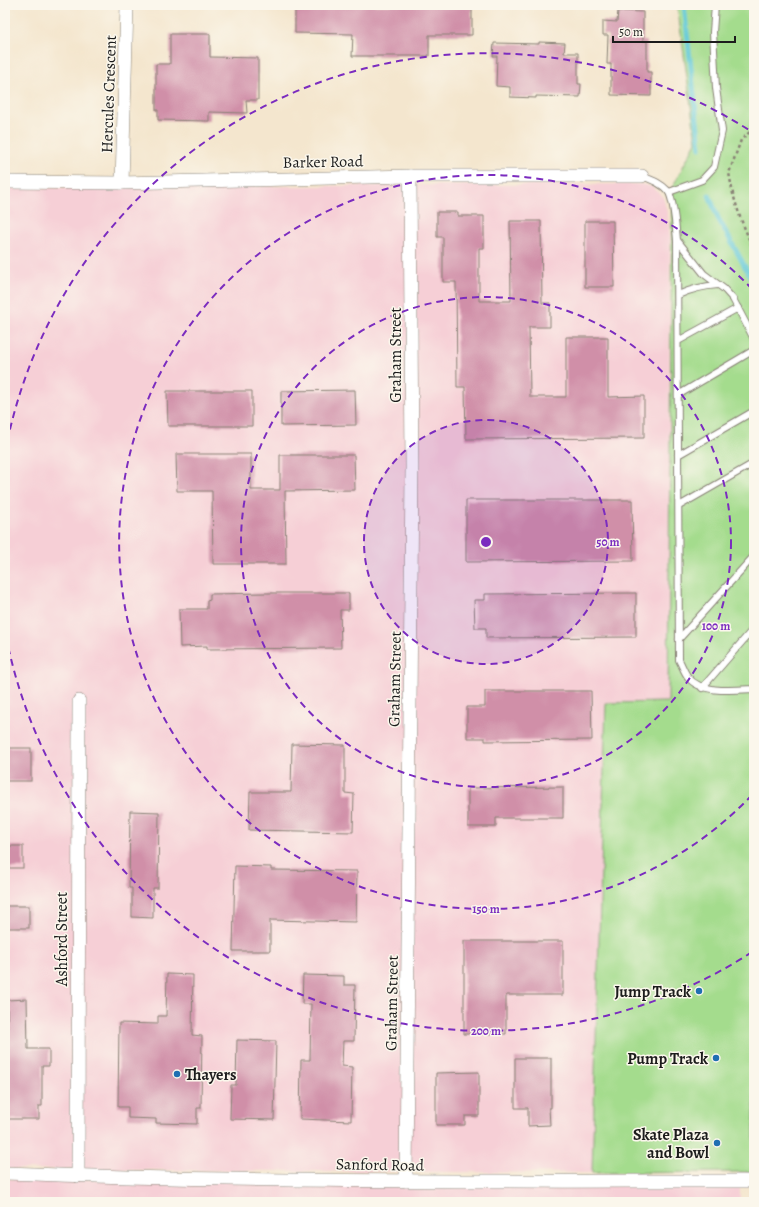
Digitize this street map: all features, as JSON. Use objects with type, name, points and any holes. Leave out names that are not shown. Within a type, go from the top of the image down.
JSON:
[{"type":"street","name":"Hercules Crescent","points":[[122,183],[127,5]]},
{"type":"street","name":"Barker Road","points":[[5,182],[122,183],[410,176],[642,176]]},
{"type":"street","name":"Graham Street","points":[[406,1181],[412,482],[410,176]]},
{"type":"street","name":"Ashford Street","points":[[78,1176],[79,701]]},
{"type":"street","name":"Sanford Road","points":[[5,1173],[78,1176],[406,1181],[754,1181]]},
{"type":"lane","points":[[669,192],[702,180],[714,167],[722,131],[716,82],[713,32],[715,5]]},
{"type":"lane","points":[[642,176],[656,181],[669,192],[677,240],[679,660],[689,678],[702,688],[731,690],[754,689]]},
{"type":"lane","points":[[677,240],[704,274],[724,289],[733,299],[754,339]]},
{"type":"lane","points":[[678,295],[690,289],[718,285]]},
{"type":"lane","points":[[678,342],[738,308]]},
{"type":"lane","points":[[678,395],[754,350]]},
{"type":"lane","points":[[678,455],[754,412]]},
{"type":"lane","points":[[679,506],[754,463]]},
{"type":"lane","points":[[679,639],[754,556]]},
{"type":"lane","points":[[702,688],[754,628]]},
{"type":"path","points":[[754,128],[741,140],[729,172],[733,194],[740,217],[754,251]]},
{"type":"shaded area","points":[[641,184],[653,187],[663,197],[668,216],[670,238],[668,703],[606,703],[592,1173],[5,1169],[5,188]]},
{"type":"shaded area","points":[[5,1179],[740,1186],[740,1202],[5,1202]]},
{"type":"green space","points":[[677,5],[754,5],[754,1172],[592,1173],[606,703],[668,702],[672,188],[696,142]]},
{"type":"building","points":[[295,5],[472,5],[472,35],[429,35],[429,56],[352,56],[353,34],[295,33]]},
{"type":"building","points":[[618,11],[643,12],[643,41],[647,41],[647,72],[651,72],[651,96],[611,95],[611,64],[607,64],[608,35],[603,35],[603,21],[617,22]]},
{"type":"building","points":[[170,34],[210,34],[210,57],[258,58],[258,100],[246,100],[247,113],[209,112],[209,121],[158,120],[158,110],[156,110],[156,64],[170,64]]},
{"type":"building","points":[[539,42],[565,43],[564,53],[578,53],[578,84],[581,84],[580,97],[510,97],[510,87],[496,86],[497,56],[493,56],[494,43],[539,44]]},
{"type":"building","points":[[437,212],[458,212],[458,216],[484,216],[484,248],[479,248],[479,301],[511,301],[510,221],[541,221],[542,303],[550,303],[550,327],[529,327],[530,397],[566,397],[566,337],[608,337],[608,397],[644,396],[644,438],[466,439],[465,387],[457,387],[456,282],[443,282],[443,237],[437,237]]},
{"type":"building","points":[[585,221],[613,221],[614,287],[585,287]]},
{"type":"building","points":[[355,390],[356,425],[281,426],[281,391]]},
{"type":"building","points":[[167,391],[252,391],[252,426],[168,426]]},
{"type":"building","points":[[176,454],[251,454],[251,490],[280,490],[280,455],[354,455],[355,490],[285,491],[286,564],[213,564],[212,491],[177,491]]},
{"type":"building","points":[[466,500],[632,500],[633,561],[466,562]]},
{"type":"building","points":[[349,593],[349,610],[340,610],[341,648],[207,649],[207,646],[180,647],[179,609],[207,609],[207,601],[210,600],[210,594]]},
{"type":"building","points":[[636,593],[636,637],[486,638],[486,628],[475,628],[474,600],[485,600],[485,594]]},
{"type":"building","points":[[485,691],[591,691],[592,740],[485,741],[485,738],[467,738],[467,707],[485,707]]},
{"type":"building","points":[[292,744],[345,745],[345,793],[354,794],[353,832],[249,830],[250,792],[291,792]]},
{"type":"building","points":[[5,748],[31,748],[31,781],[5,781]]},
{"type":"building","points":[[563,787],[563,818],[496,818],[496,827],[468,827],[468,788]]},
{"type":"building","points":[[130,811],[159,812],[158,888],[153,888],[153,918],[132,917],[132,888],[129,888]]},
{"type":"building","points":[[5,846],[23,846],[23,868],[5,868]]},
{"type":"building","points":[[235,866],[271,867],[271,870],[357,871],[356,922],[270,920],[270,951],[233,951]]},
{"type":"building","points":[[5,906],[29,906],[29,928],[5,928]]},
{"type":"building","points":[[464,941],[563,941],[563,995],[506,995],[506,1034],[464,1034]]},
{"type":"building","points":[[167,974],[193,975],[192,1035],[202,1036],[201,1108],[197,1108],[197,1124],[156,1123],[156,1119],[128,1118],[128,1107],[118,1107],[119,1023],[158,1024],[158,1016],[166,1016]]},
{"type":"building","points":[[303,975],[344,976],[344,985],[355,985],[354,1041],[343,1041],[342,1066],[352,1067],[351,1121],[300,1119],[301,1060],[310,1060],[311,1004],[302,1004]]},
{"type":"building","points":[[27,999],[28,1049],[49,1049],[49,1066],[42,1066],[42,1106],[39,1106],[39,1119],[5,1119],[5,1043],[8,1044],[7,1000]]},
{"type":"building","points":[[237,1040],[276,1041],[274,1120],[230,1119],[231,1085],[236,1085]]},
{"type":"building","points":[[515,1058],[551,1058],[551,1108],[549,1108],[550,1125],[528,1126],[528,1108],[515,1108]]},
{"type":"building","points":[[479,1072],[479,1116],[465,1116],[465,1125],[436,1125],[436,1073]]},
{"type":"waterway","points":[[684,5],[700,148]]},
{"type":"waterway","points":[[709,195],[718,218],[754,283]]},
{"type":"place","name":"Jump Track","points":[[699,991]]},
{"type":"place","name":"Pump Track","points":[[716,1058]]},
{"type":"place","name":"Thayers","points":[[177,1074]]},
{"type":"place","name":"Skate Plaza and Bowl","points":[[717,1143]]}]
